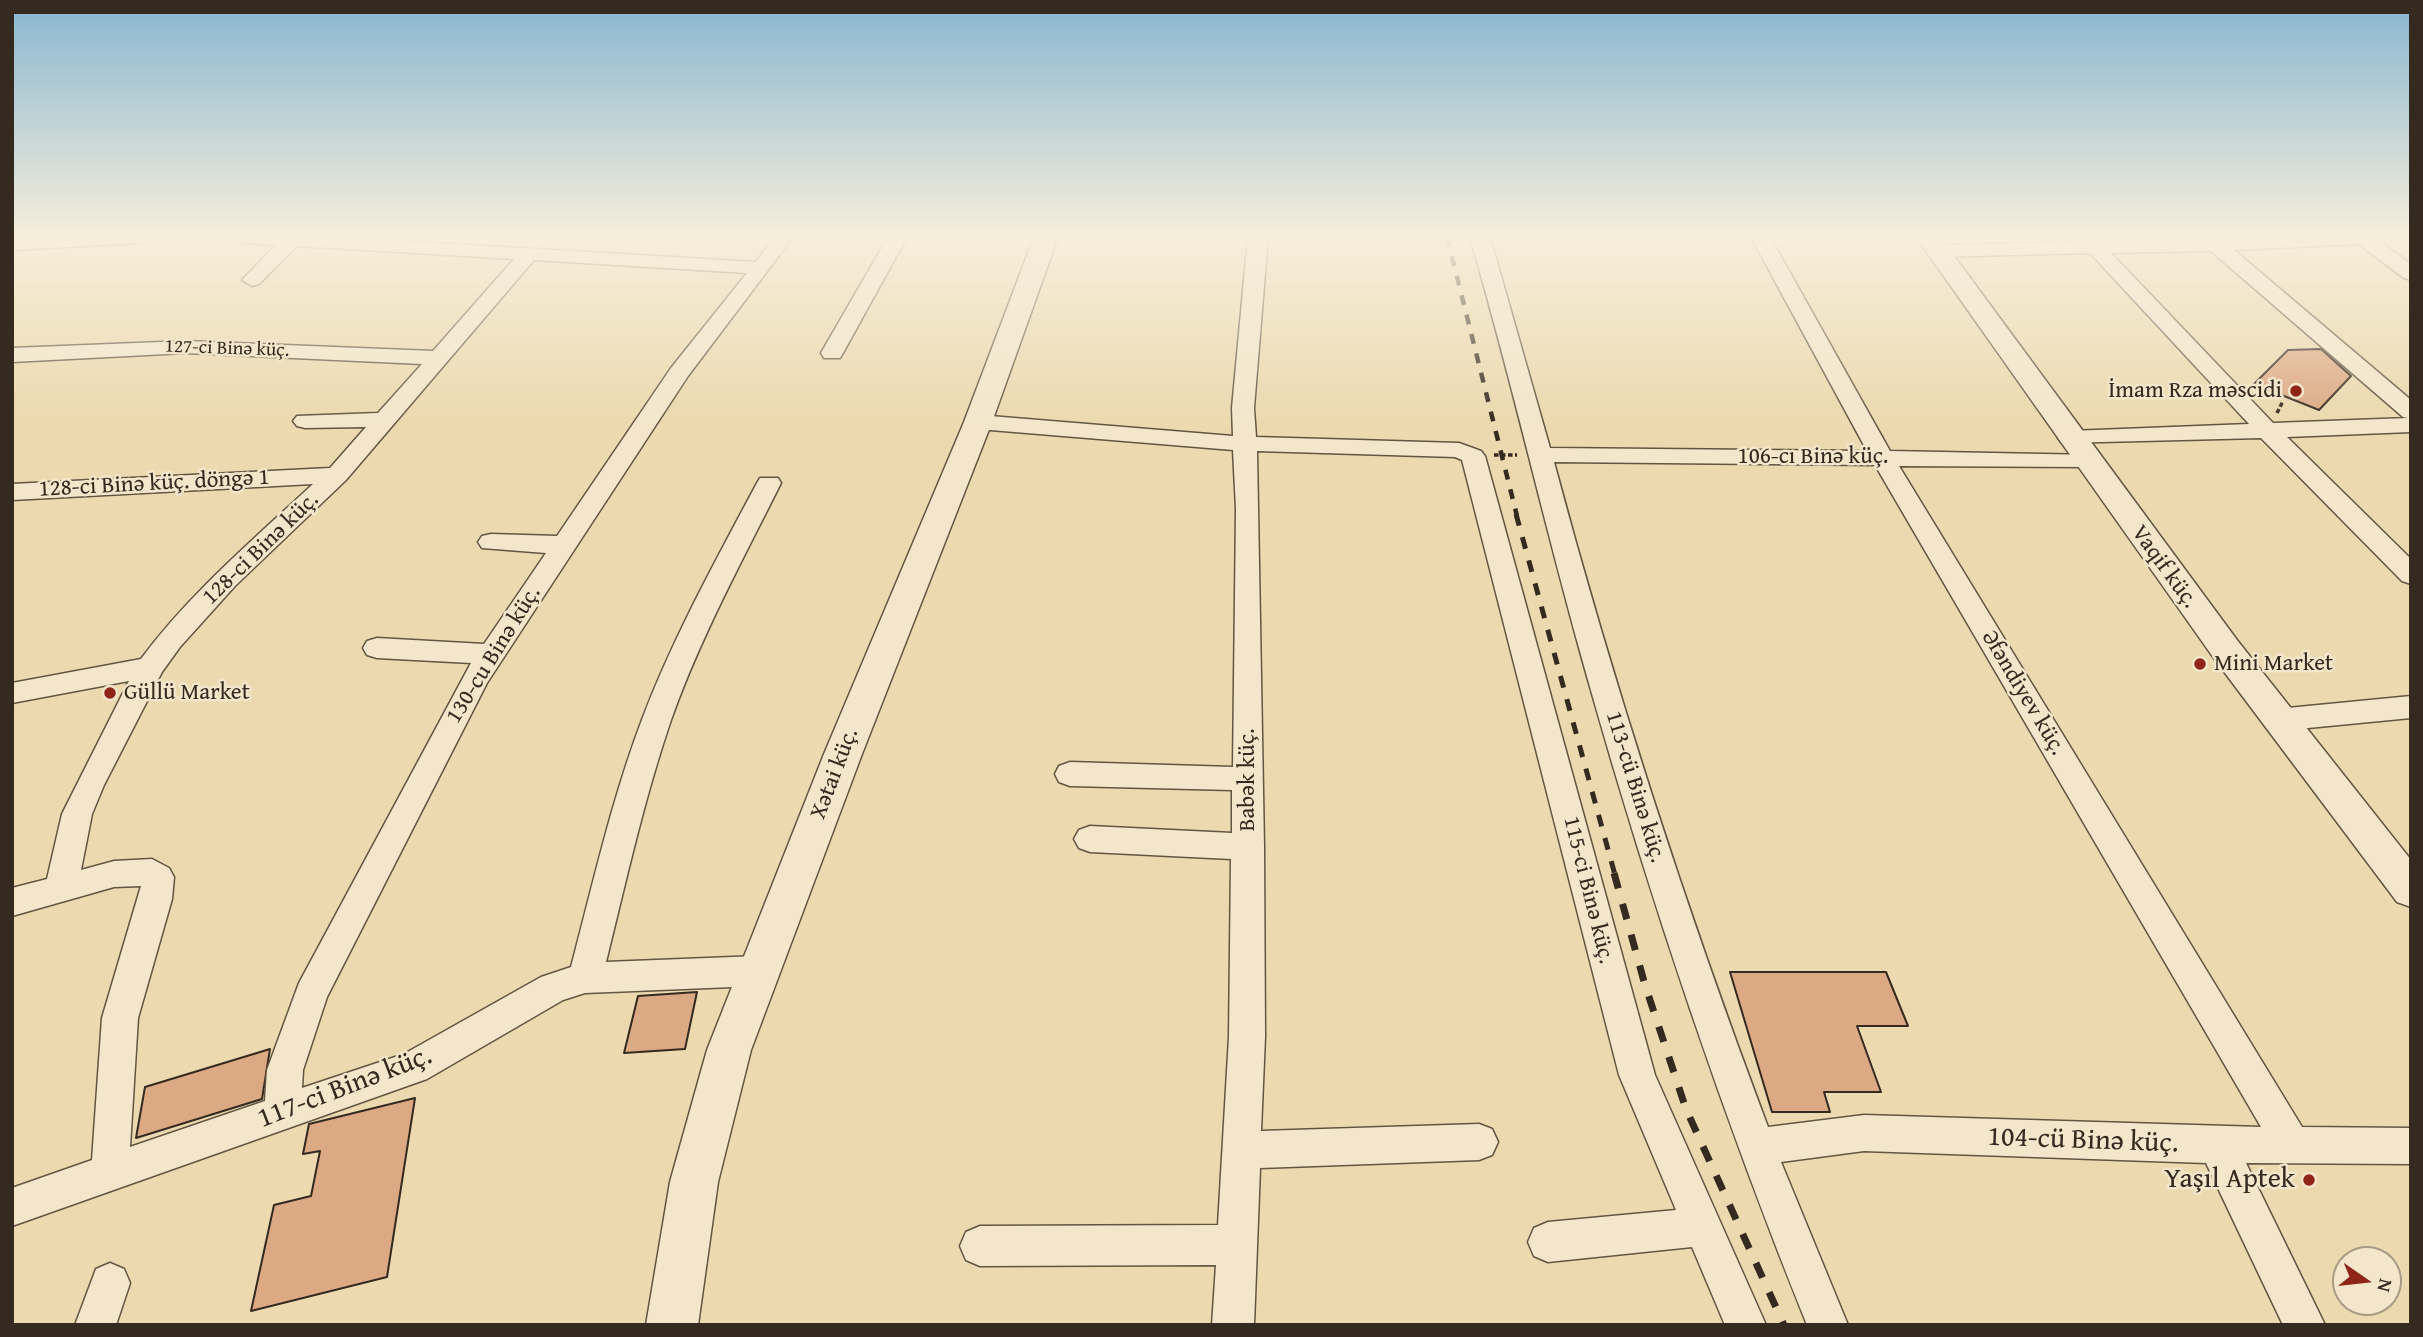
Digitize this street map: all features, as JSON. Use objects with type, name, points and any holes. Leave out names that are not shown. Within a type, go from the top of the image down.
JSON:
[{"type":"street","name":"128-ci Binə küç.","points":[[61,887],[77,814],[89,785],[150,667],[202,604],[337,475],[491,299]]},
{"type":"street","name":"130-cu Binə küç.","points":[[283,1112],[285,1070],[311,994],[397,834],[450,722],[492,654],[679,373],[737,299]]},
{"type":"street","points":[[832,353],[862,299]]},
{"type":"street","name":"Xətai küç.","points":[[671,1325],[694,1182],[712,1109],[758,971],[978,422],[1023,299]]},
{"type":"street","name":"Babək küç.","points":[[1233,1325],[1244,1150],[1248,847],[1248,509],[1242,444],[1253,299]]},
{"type":"street","name":"113-cü Binə küç.","points":[[1497,299],[1575,586],[1674,914],[1718,1046],[1828,1325]]},
{"type":"street","name":"Əfəndiyev küç.","points":[[1795,299],[1882,457],[2292,1145]]},
{"type":"street","name":"Vaqif küç.","points":[[1972,299],[2078,449],[2277,720],[2411,890]]},
{"type":"street","points":[[2144,299],[2267,430],[2411,575]]},
{"type":"street","points":[[2280,299],[2411,412]]},
{"type":"street","name":"127-ci Binə küç.","points":[[12,355],[186,346],[442,358]]},
{"type":"street","points":[[305,421],[388,420]]},
{"type":"street","points":[[978,422],[1242,444],[1466,453]]},
{"type":"street","name":"106-cı Binə küç.","points":[[1540,455],[1882,457],[2078,449],[2267,430],[2411,425]]},
{"type":"street","name":"115-ci Binə küç.","points":[[1466,453],[1637,1075],[1746,1325]]},
{"type":"street","name":"128-ci Binə küç. döngə 1","points":[[21,491],[337,475]]},
{"type":"street","points":[[585,978],[636,786],[670,684],[703,610],[769,482]]},
{"type":"street","points":[[12,511],[21,491]]},
{"type":"street","points":[[491,542],[565,545]]},
{"type":"street","points":[[377,648],[492,654]]},
{"type":"street","points":[[12,693],[150,667]]},
{"type":"street","points":[[2277,720],[2411,707]]},
{"type":"street","points":[[1070,774],[1247,779]]},
{"type":"street","points":[[1090,839],[1248,847]]},
{"type":"street","points":[[12,902],[61,887],[136,871],[152,872],[158,877],[156,899],[120,1018],[110,1171]]},
{"type":"street","name":"117-ci Binə küç.","points":[[12,1207],[414,1067],[553,988],[585,978],[758,971]]},
{"type":"street","name":"104-cü Binə küç.","points":[[1757,1147],[1864,1133],[2217,1145],[2411,1146]]},
{"type":"street","points":[[1244,1150],[1479,1142]]},
{"type":"street","points":[[2217,1145],[2305,1325]]},
{"type":"street","points":[[1548,1242],[1701,1227]]},
{"type":"street","points":[[980,1246],[1237,1245]]},
{"type":"street","points":[[95,1325],[110,1283]]},
{"type":"path","points":[[1466,453],[1540,455]]},
{"type":"building","points":[[2321,349],[2351,376],[2319,410],[2254,384],[2288,350]]},
{"type":"building","points":[[1730,972],[1886,972],[1908,1026],[1857,1026],[1881,1092],[1824,1092],[1830,1112],[1772,1112]]},
{"type":"building","points":[[697,992],[685,1049],[624,1053],[638,996]]},
{"type":"building","points":[[270,1049],[262,1099],[136,1138],[145,1087]]},
{"type":"building","points":[[415,1098],[387,1277],[251,1311],[274,1205],[311,1196],[320,1151],[303,1154],[309,1124]]},
{"type":"railway","points":[[1463,299],[1517,516]]},
{"type":"railway","points":[[1516,514],[1615,875]]},
{"type":"railway","points":[[1614,873],[1645,985],[1686,1109],[1784,1325]]},
{"type":"place","name":"İmam Rza məscidi","points":[[2296,391]]},
{"type":"place","name":"Mini Market","points":[[2200,664]]},
{"type":"place","name":"Güllü Market","points":[[110,693]]},
{"type":"place","name":"Yaşıl Aptek","points":[[2309,1180]]}]
